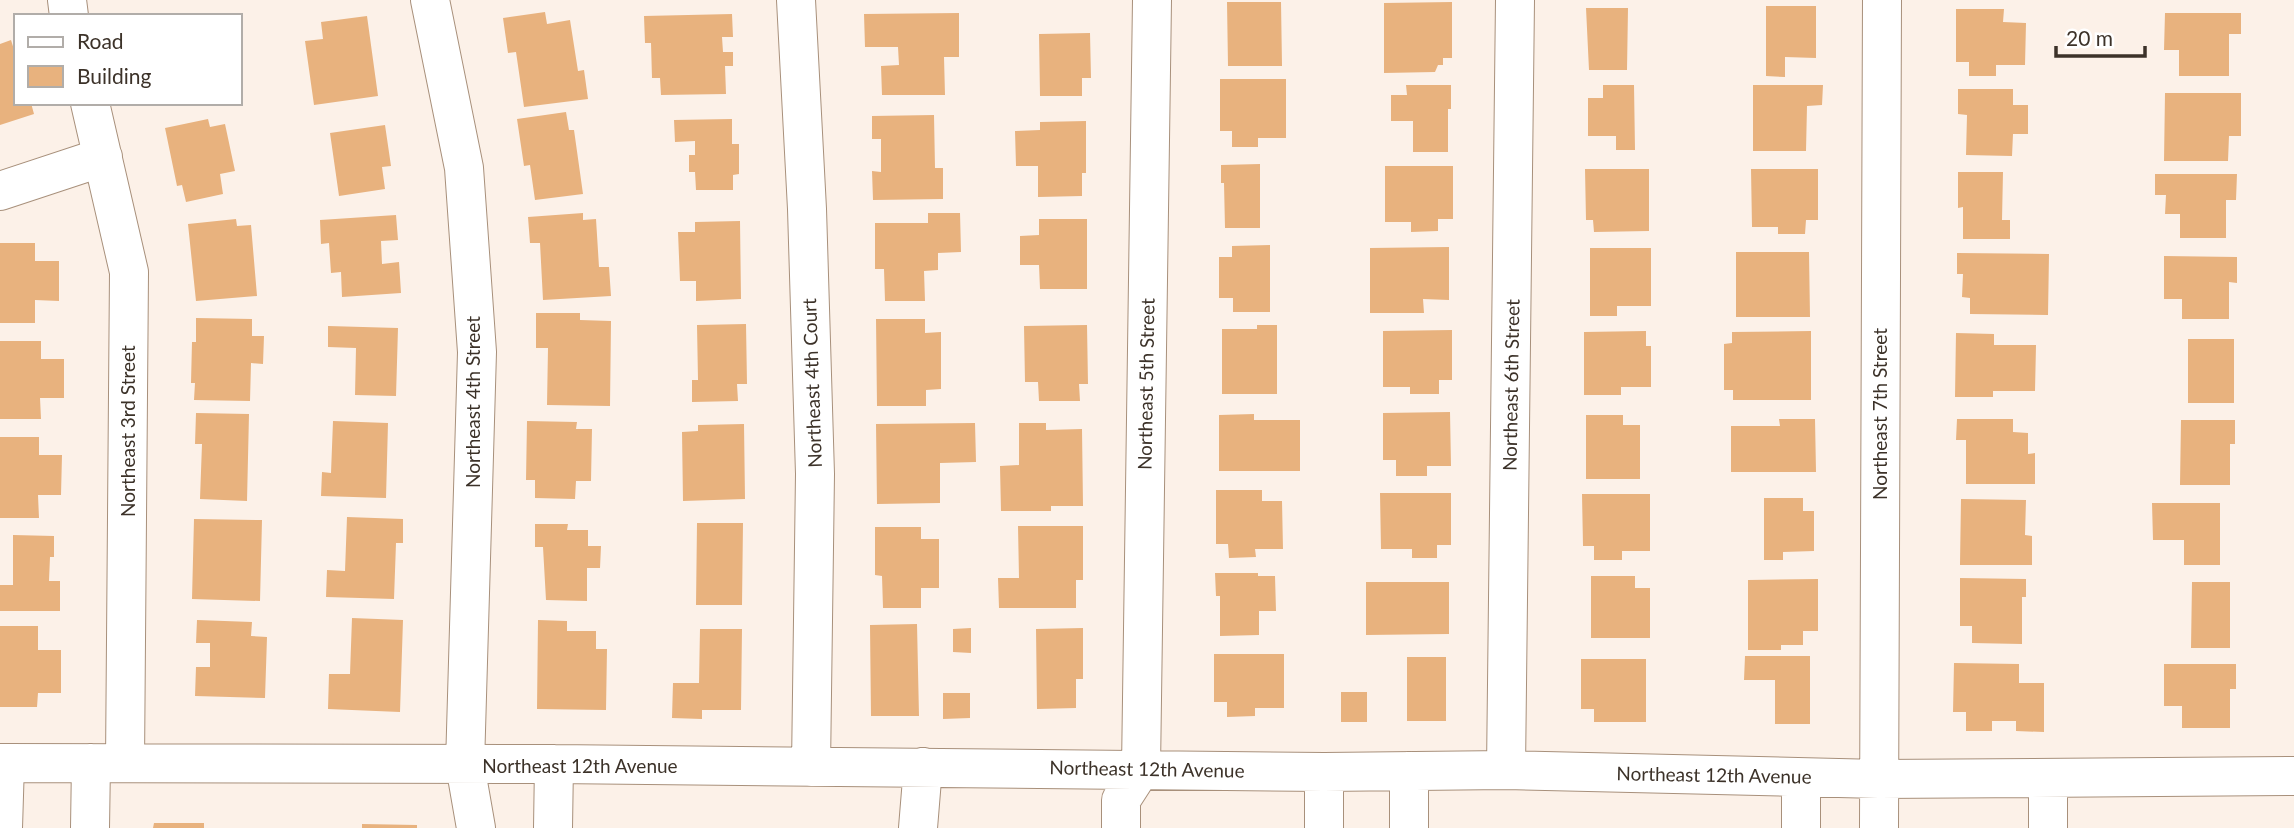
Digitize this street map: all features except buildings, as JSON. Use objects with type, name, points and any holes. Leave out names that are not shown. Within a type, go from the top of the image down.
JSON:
[{"type":"street","name":"Northeast 4th Street","points":[[430,0],[464,168],[477,352],[465,765],[476,828]]},
{"type":"street","name":"Northeast 4th Court","points":[[796,0],[807,209],[815,474],[811,767]]},
{"type":"street","name":"Northeast 5th Street","points":[[1141,769],[1152,0]]},
{"type":"street","name":"Northeast 6th Street","points":[[1506,770],[1515,0]]},
{"type":"street","name":"Northeast 7th Street","points":[[1879,828],[1882,0]]},
{"type":"street","name":"Northeast 3rd Street","points":[[90,105],[129,272],[108,763],[90,828]]},
{"type":"street","points":[[0,191],[103,157]]},
{"type":"street","name":"Northeast 12th Avenue","points":[[2,763],[554,764],[1324,772],[1506,770],[1879,779],[2294,776]]},
{"type":"street","points":[[2,763],[3,828]]},
{"type":"street","points":[[553,828],[554,764]]},
{"type":"street","points":[[918,828],[923,767]]},
{"type":"street","points":[[1121,828],[1121,800],[1141,769]]},
{"type":"street","points":[[1409,771],[1409,828]]},
{"type":"street","points":[[1324,772],[1324,828]]},
{"type":"street","points":[[1801,778],[1801,828]]},
{"type":"street","points":[[2048,778],[2048,828]]}]
